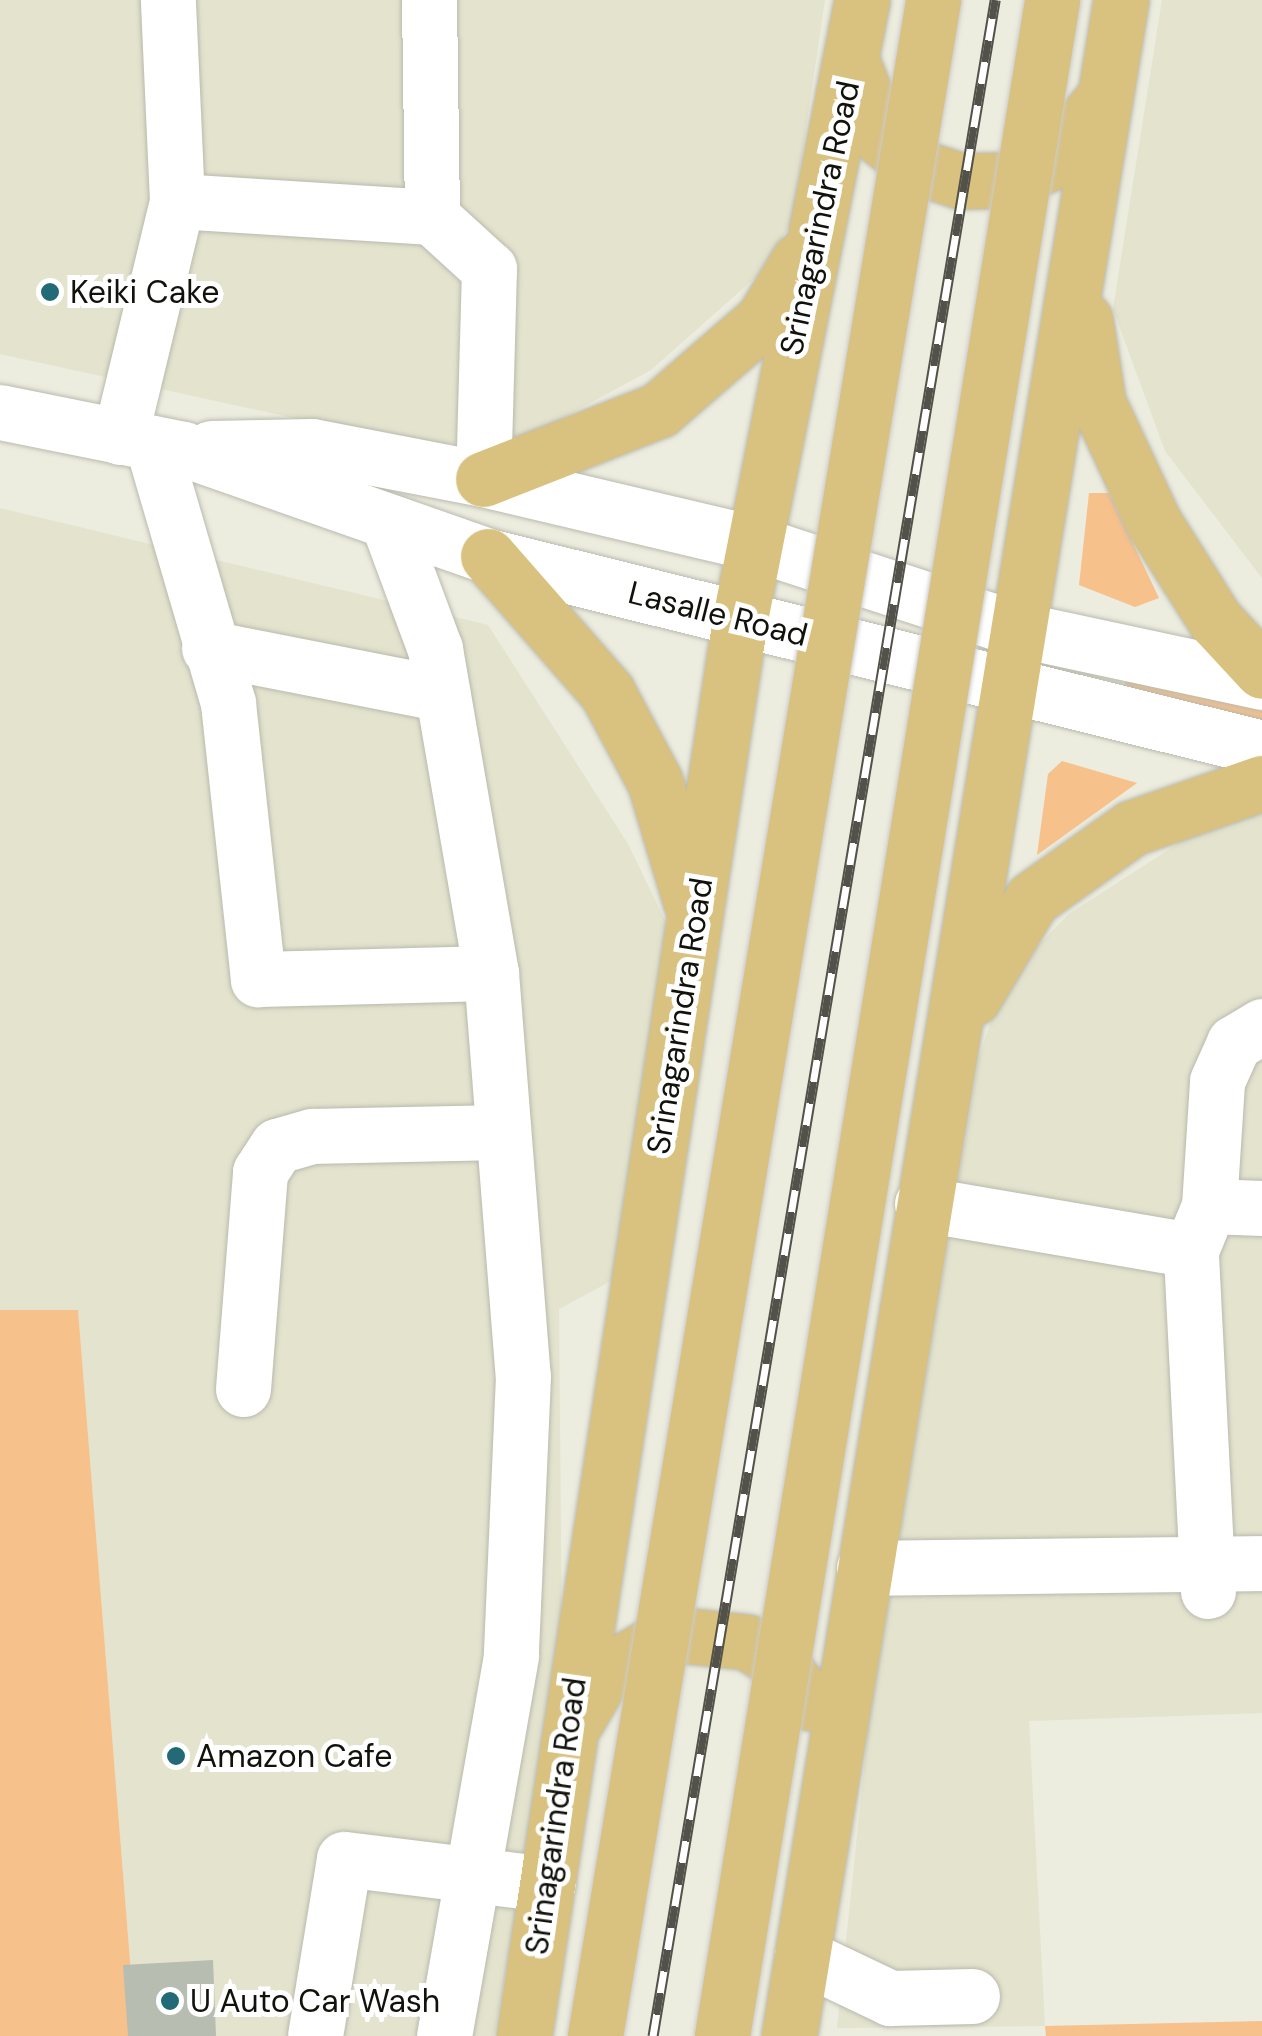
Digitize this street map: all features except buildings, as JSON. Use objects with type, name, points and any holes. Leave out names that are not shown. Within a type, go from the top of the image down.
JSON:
[{"type":"main road","name":"Srinagarindra Road","points":[[524,2036],[740,619],[862,0]]},
{"type":"main road","points":[[596,2036],[933,0]]},
{"type":"main road","points":[[722,2036],[1052,0]]},
{"type":"main road","points":[[790,2036],[940,1092],[1012,690],[1121,0]]},
{"type":"main road","points":[[852,62],[882,140],[918,167],[961,182],[1006,180],[1048,164],[1105,96]]},
{"type":"main road","points":[[483,479],[659,410],[762,320],[816,232]]},
{"type":"main road","points":[[1077,267],[1098,404],[1154,523],[1215,620],[1262,670]]},
{"type":"main road","points":[[488,556],[607,692],[655,782],[696,920]]},
{"type":"main road","points":[[940,1092],[983,968],[1032,899],[1132,828],[1262,783]]},
{"type":"main road","points":[[569,1723],[605,1672],[635,1648],[710,1632],[780,1663],[822,1727],[832,1766]]},
{"type":"street","points":[[168,0],[177,201],[151,443],[228,703],[258,979],[491,973]]},
{"type":"street","points":[[428,0],[432,217]]},
{"type":"street","points":[[177,201],[432,217],[489,269],[483,479]]},
{"type":"street","name":"Lasalle Road","points":[[0,412],[151,443],[390,528],[488,556],[1012,690],[1262,748]]},
{"type":"street","name":"Lasalle Road","points":[[151,443],[312,446],[483,479],[754,543],[1020,630],[1262,682]]},
{"type":"street","points":[[390,528],[443,694],[491,973],[499,1132],[523,1376],[503,1696],[444,2036]]},
{"type":"street","points":[[209,648],[443,694]]},
{"type":"street","points":[[864,1568],[1227,1573],[1217,1081],[1234,1043],[1262,1026]]},
{"type":"street","points":[[244,1389],[260,1172],[278,1146],[313,1136],[499,1132]]},
{"type":"street","points":[[922,1204],[1221,1222]]},
{"type":"street","points":[[503,1696],[569,1723]]},
{"type":"street","points":[[315,2036],[344,1859],[470,1871],[547,1884]]},
{"type":"street","points":[[802,1956],[886,2017],[972,1996]]},
{"type":"shaded area","points":[[0,0],[825,0],[792,222],[756,277],[651,370],[531,435],[423,446],[0,354]]},
{"type":"shaded area","points":[[1162,0],[1262,0],[1262,578],[1165,451],[1113,309]]},
{"type":"shaded area","points":[[1089,493],[1109,493],[1159,598],[1135,607],[1079,585]]},
{"type":"shaded area","points":[[0,508],[488,625],[628,844],[673,937],[624,1274],[559,1309],[562,1657],[494,2036],[136,2036],[78,1311],[0,1310]]},
{"type":"shaded area","points":[[1127,678],[1262,709],[1262,730],[1122,693]]},
{"type":"shaded area","points":[[1062,761],[1137,783],[1037,855],[1048,774]]},
{"type":"shaded area","points":[[1230,810],[1262,810],[1262,1713],[1029,1721],[1045,2026],[837,2028],[868,1730],[979,1058],[1005,979],[1069,914]]},
{"type":"shaded area","points":[[0,1310],[78,1310],[136,2036],[0,2036]]},
{"type":"shaded area","points":[[1262,2021],[1262,2036],[1046,2036],[1045,2026]]},
{"type":"railway","points":[[653,2036],[995,0]]},
{"type":"place","name":"Keiki Cake","points":[[50,292]]},
{"type":"place","name":"Amazon Cafe","points":[[176,1756]]},
{"type":"place","name":"U Auto Car Wash","points":[[170,2001]]}]
